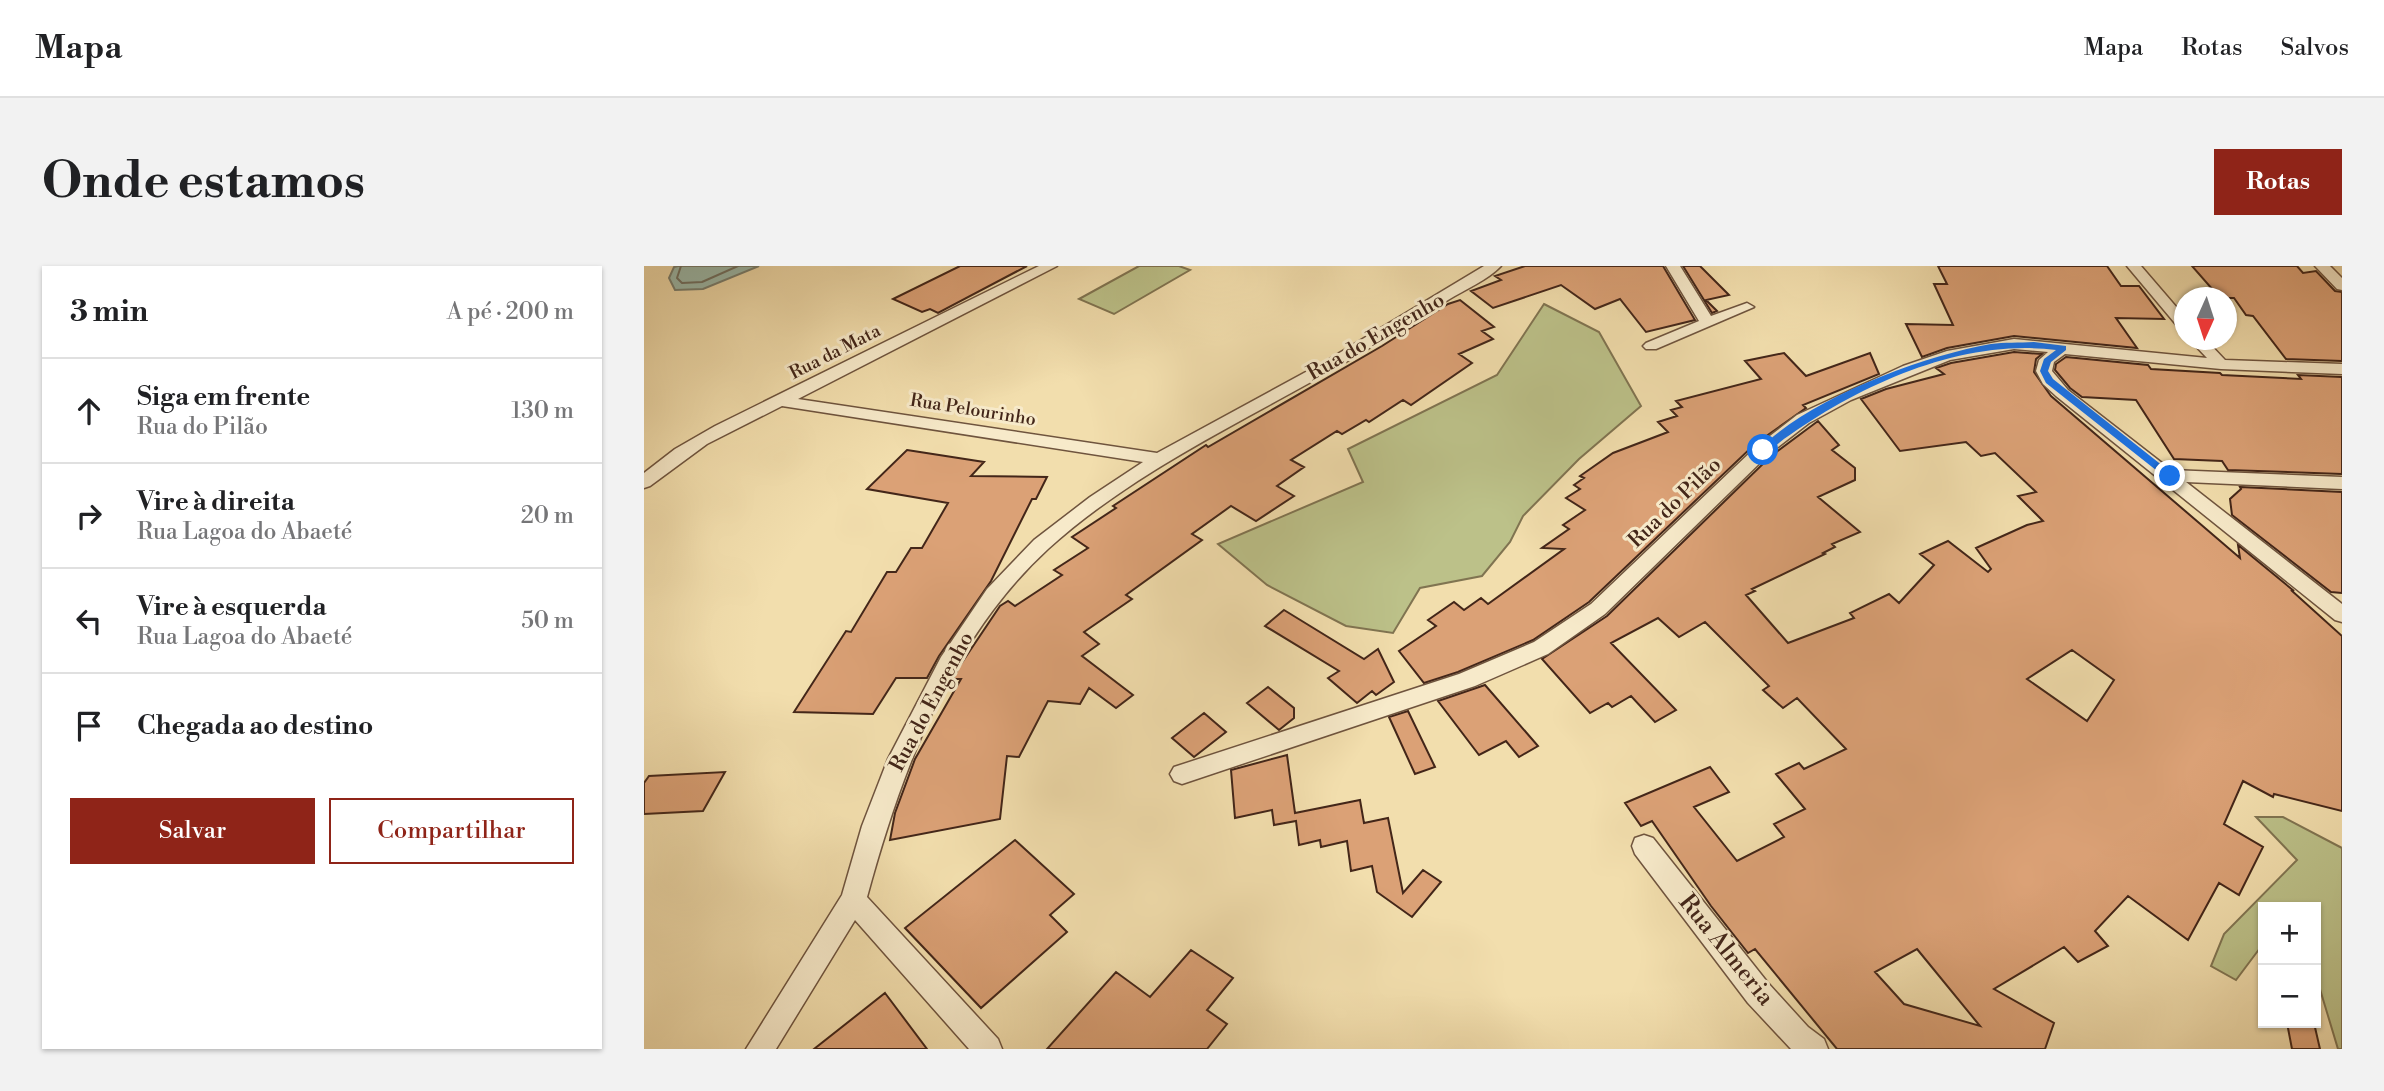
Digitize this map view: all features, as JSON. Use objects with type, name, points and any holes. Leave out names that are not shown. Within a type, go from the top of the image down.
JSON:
[{"type":"street","name":"Rua da Mata","points":[[644,482],[696,441],[782,401],[1050,266]]},
{"type":"street","points":[[1673,266],[1709,323]]},
{"type":"street","points":[[2134,266],[2174,312]]},
{"type":"street","points":[[2322,266],[2342,286]]},
{"type":"street","name":"Rua do Engenho","points":[[760,1049],[853,900],[874,826],[899,759],[948,663],[994,594],[1041,545],[1096,501],[1158,459],[1332,363],[1486,268]]},
{"type":"street","points":[[1651,346],[1747,307]]},
{"type":"street","name":"Rua do Pilão","points":[[1182,774],[1467,680],[1541,648],[1598,609],[1763,450],[1803,419],[1845,397],[1947,356],[2014,344],[2221,364],[2342,369]]},
{"type":"street","points":[[2063,348],[2047,360],[2044,371],[2049,381],[2342,615]]},
{"type":"street","points":[[2208,350],[2221,364]]},
{"type":"street","name":"Rua Pelourinho","points":[[782,401],[1158,459]]},
{"type":"street","points":[[2170,476],[2342,483]]},
{"type":"street","name":"Rua Almeria","points":[[1644,846],[1758,993],[1798,1037],[1814,1049]]},
{"type":"street","points":[[853,900],[988,1049]]},
{"type":"green space","points":[[1139,266],[1179,266],[1190,270],[1114,314],[1079,299]]},
{"type":"green space","points":[[1544,304],[1599,332],[1641,406],[1579,459],[1523,516],[1510,542],[1482,576],[1420,588],[1393,633],[1346,626],[1267,585],[1218,544],[1363,482],[1348,449],[1497,375]]},
{"type":"green space","points":[[2256,817],[2283,817],[2342,848],[2342,1049],[2338,1049],[2321,993],[2321,902],[2258,902],[2258,951],[2236,980],[2211,966],[2224,934],[2297,860]]},
{"type":"water","points":[[759,266],[703,289],[675,290],[669,278],[674,267]]},
{"type":"building","points":[[960,266],[1027,266],[938,313],[930,309],[922,312],[893,299]]},
{"type":"building","points":[[1525,266],[1663,266],[1695,320],[1646,332],[1620,299],[1595,309],[1561,285],[1493,308],[1471,291],[1501,280],[1495,276]]},
{"type":"building","points":[[1683,266],[1700,266],[1729,295],[1706,300],[1717,311],[1712,313]]},
{"type":"building","points":[[1938,266],[2107,266],[2121,286],[2139,286],[2164,319],[2116,318],[2137,348],[2014,336],[1947,348],[1922,357],[1906,324],[1953,325],[1934,284],[1947,284]]},
{"type":"building","points":[[2192,266],[2297,266],[2303,273],[2316,271],[2335,291],[2342,292],[2342,361],[2286,359],[2253,316],[2246,315],[2237,302],[2237,287],[2210,287]]},
{"type":"building","points":[[1460,300],[1494,327],[1482,331],[1493,339],[1459,354],[1472,363],[1411,405],[1403,400],[1369,422],[1366,420],[1342,434],[1337,431],[1291,460],[1304,467],[1277,486],[1294,496],[1256,521],[1231,506],[1192,534],[1202,540],[1126,595],[1132,599],[1084,632],[1099,644],[1082,656],[1133,695],[1116,708],[1089,688],[1080,704],[1048,701],[1019,757],[1007,756],[1000,819],[890,840],[895,813],[915,759],[961,679],[953,679],[959,667],[1000,606],[1008,601],[1015,606],[1062,575],[1054,570],[1088,548],[1072,537],[1116,508],[1113,506],[1206,445],[1208,447],[1382,346],[1448,304]]},
{"type":"building","points":[[2014,352],[2042,354],[2036,359],[2034,372],[2051,396],[2240,558],[2238,545],[2294,591],[2291,590],[2342,636],[2342,811],[2274,794],[2273,797],[2243,781],[2224,824],[2263,847],[2239,895],[2219,883],[2188,940],[2128,896],[2095,931],[2108,946],[2078,962],[2064,947],[1994,989],[2054,1023],[2045,1049],[1837,1049],[1755,949],[1748,953],[1711,906],[1652,821],[1641,826],[1625,803],[1710,767],[1729,792],[1694,807],[1737,861],[1784,837],[1774,824],[1805,809],[1776,774],[1799,763],[1804,769],[1846,749],[1797,698],[1783,708],[1763,690],[1769,686],[1705,622],[1679,637],[1658,618],[1611,643],[1676,710],[1655,722],[1631,696],[1612,707],[1608,703],[1590,713],[1542,659],[1607,616],[1771,456],[1818,421],[1839,445],[1832,450],[1855,468],[1855,480],[1818,497],[1860,532],[1832,544],[1835,547],[1823,553],[1825,554],[1752,589],[1755,591],[1746,595],[1788,643],[1854,618],[1850,613],[1889,594],[1899,603],[1934,565],[1920,554],[1948,541],[1988,572],[1991,569],[1976,548],[2027,525],[2043,521],[2018,496],[2036,492],[1995,453],[1981,456],[1966,442],[1900,451],[1861,399],[1886,389],[1944,374],[1936,368]],"holes":[[[2072,650],[2114,680],[2087,721],[2027,679]],[[1917,949],[1980,1026],[1904,1004],[1875,972]]]},
{"type":"building","points":[[1784,353],[1806,376],[1870,353],[1879,374],[1803,405],[1806,408],[1755,444],[1589,602],[1533,640],[1458,672],[1424,683],[1399,651],[1436,626],[1428,620],[1454,602],[1464,610],[1481,598],[1488,604],[1564,549],[1542,548],[1569,529],[1563,525],[1585,510],[1566,498],[1580,489],[1574,485],[1584,478],[1580,476],[1613,453],[1668,432],[1658,422],[1677,416],[1671,410],[1682,407],[1676,401],[1761,379],[1745,361]]},
{"type":"building","points":[[2066,357],[2148,365],[2151,369],[2222,375],[2301,379],[2298,375],[2342,377],[2342,474],[2228,470],[2222,461],[2174,459],[2136,400],[2082,397],[2070,388],[2055,370],[2056,364]]},
{"type":"building","points":[[907,450],[984,462],[971,476],[1047,477],[1036,499],[1032,499],[991,581],[927,678],[896,678],[873,714],[794,712],[846,631],[851,632],[887,572],[896,572],[911,548],[922,548],[948,503],[867,489]]},
{"type":"building","points":[[2240,487],[2342,492],[2342,593],[2331,592],[2232,515],[2230,499]]},
{"type":"building","points":[[1284,610],[1364,659],[1378,649],[1394,682],[1376,695],[1372,691],[1357,703],[1328,678],[1339,671],[1265,626]]},
{"type":"building","points":[[1485,685],[1538,746],[1519,757],[1506,741],[1479,755],[1438,701]]},
{"type":"building","points":[[1268,687],[1294,708],[1294,718],[1279,730],[1247,703]]},
{"type":"building","points":[[1408,711],[1435,767],[1415,774],[1389,717]]},
{"type":"building","points":[[1204,713],[1226,732],[1194,757],[1172,738]]},
{"type":"building","points":[[1287,755],[1295,813],[1360,800],[1364,823],[1388,818],[1403,893],[1423,870],[1441,882],[1412,917],[1377,892],[1372,866],[1351,871],[1347,841],[1321,847],[1320,840],[1299,845],[1296,821],[1274,825],[1272,810],[1235,818],[1231,770]]},
{"type":"building","points":[[725,772],[703,811],[644,814],[644,783],[649,776]]},
{"type":"building","points":[[1015,840],[1074,894],[1050,915],[1067,932],[981,1008],[905,928]]},
{"type":"building","points":[[1191,950],[1233,978],[1207,1010],[1227,1024],[1207,1049],[1047,1049],[1116,972],[1150,997]]},
{"type":"building","points":[[885,993],[927,1049],[814,1049]]},
{"type":"building","points":[[2288,1028],[2315,1028],[2320,1049],[2292,1049]]},
{"type":"route","points":[[1763,450],[1803,419],[1909,369],[1947,356],[1993,346],[2034,344],[2063,348],[2047,360],[2044,371],[2049,381],[2170,476]]}]
